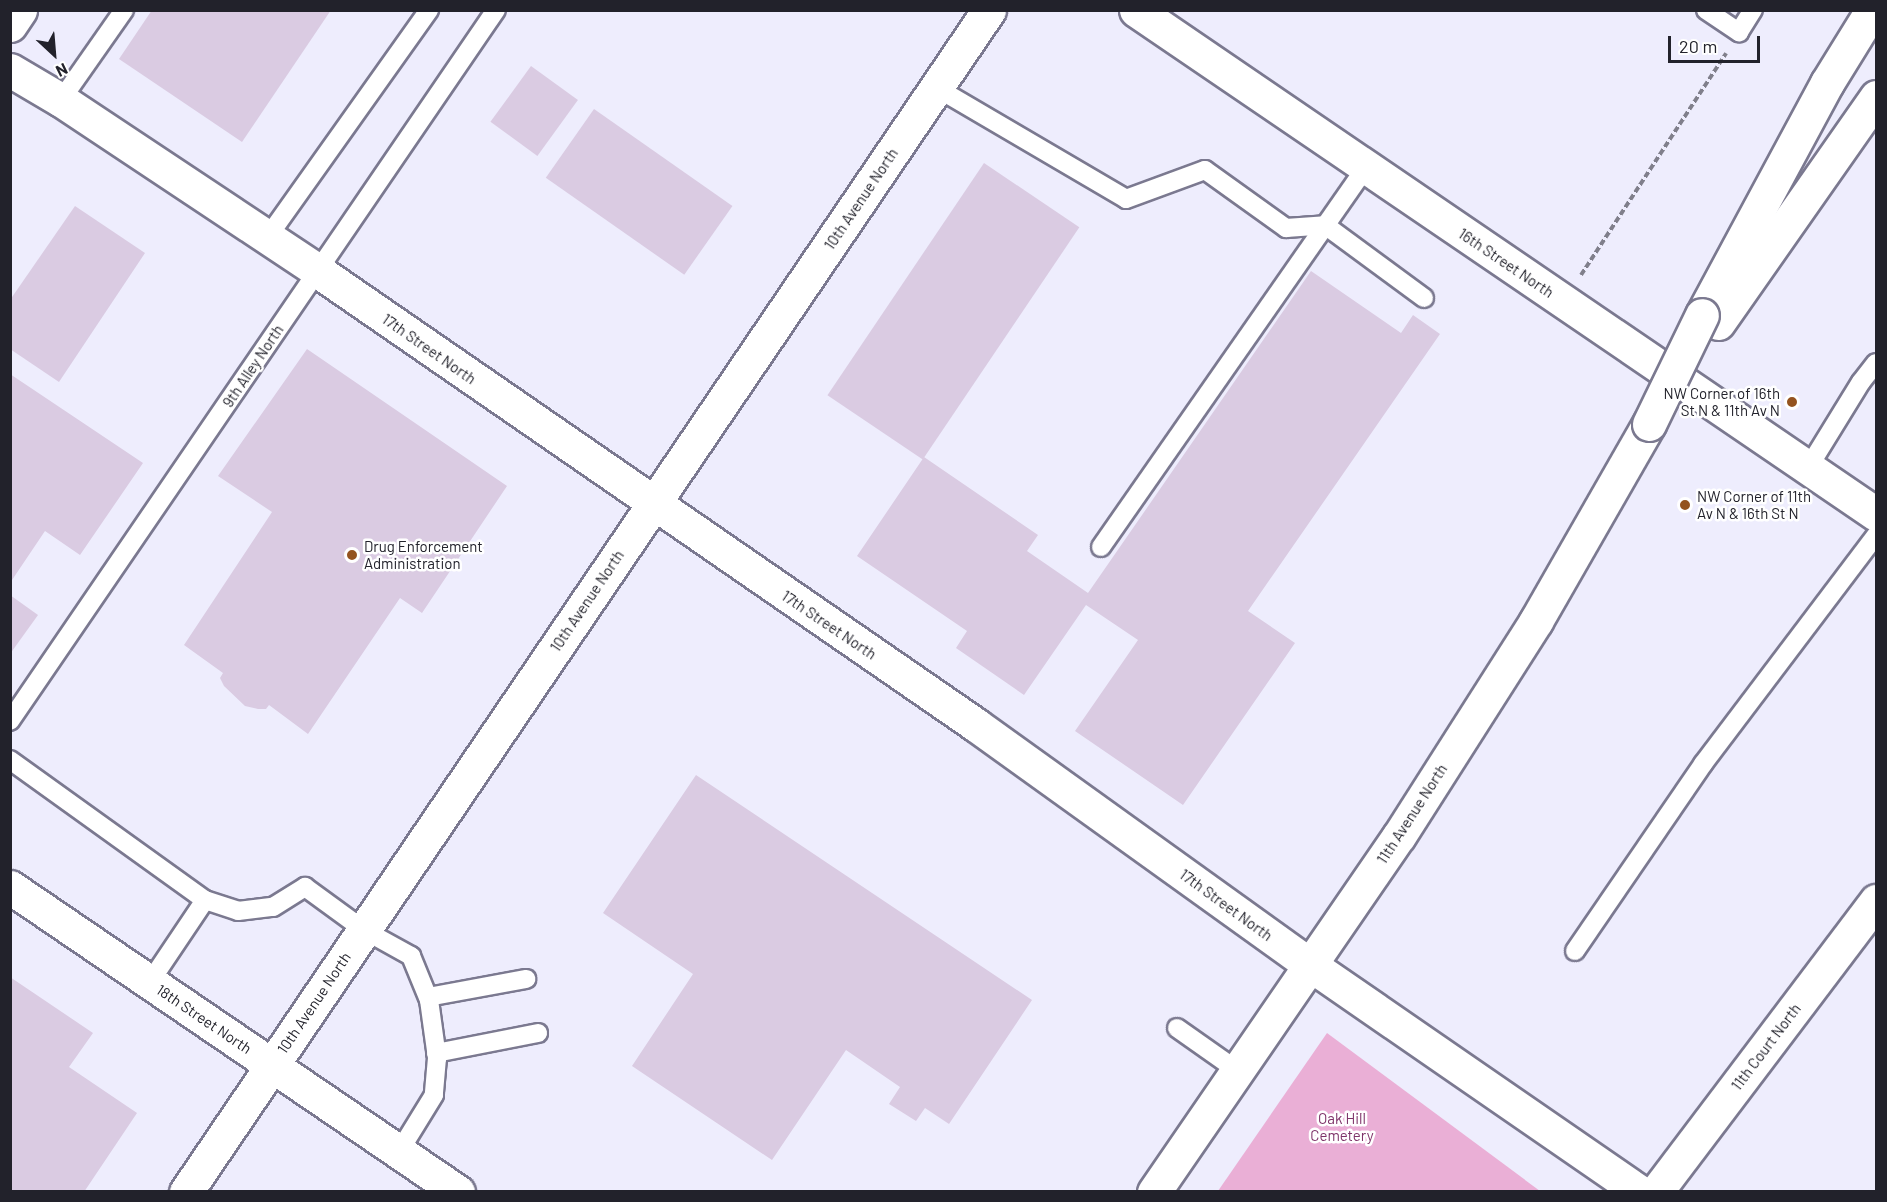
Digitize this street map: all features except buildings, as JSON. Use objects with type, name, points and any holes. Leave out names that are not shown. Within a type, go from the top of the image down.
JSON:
[{"type":"main road","points":[[10,25],[20,10]]},
{"type":"main road","name":"10th Avenue North","points":[[186,1191],[989,10]]},
{"type":"main road","name":"16th Street North","points":[[1136,10],[1876,514]]},
{"type":"main road","points":[[1708,321],[1753,189],[1851,10]]},
{"type":"main road","points":[[1708,321],[1827,83],[1872,10]]},
{"type":"main road","name":"17th Street North","points":[[10,70],[61,100],[318,272],[653,505],[976,725],[1312,966],[1639,1191]]},
{"type":"main road","points":[[1708,321],[1876,97]]},
{"type":"main road","name":"11th Avenue North","points":[[1154,1191],[1312,966],[1399,836],[1536,621],[1708,321]]},
{"type":"main road","name":"18th Street North","points":[[10,887],[458,1191]]},
{"type":"main road","name":"11th Court North","points":[[1656,1191],[1876,901]]},
{"type":"lane","points":[[61,100],[124,10]]},
{"type":"lane","points":[[267,238],[429,10]]},
{"type":"lane","name":"9th Alley North","points":[[10,721],[496,10]]},
{"type":"lane","points":[[1706,10],[1739,32],[1753,10]]},
{"type":"lane","points":[[937,87],[1126,199],[1204,170],[1286,228],[1325,225],[1424,298]]},
{"type":"lane","points":[[1101,548],[1366,167]]},
{"type":"lane","points":[[1808,468],[1861,382],[1876,363]]},
{"type":"lane","points":[[1575,951],[1703,764],[1876,535]]},
{"type":"lane","points":[[10,760],[205,900],[238,912],[273,907],[305,887],[364,930],[411,956],[428,997],[436,1053],[434,1095],[399,1152]]},
{"type":"lane","points":[[150,982],[205,900]]},
{"type":"lane","points":[[428,997],[526,979]]},
{"type":"lane","points":[[1177,1028],[1238,1071]]},
{"type":"lane","points":[[436,1053],[538,1033]]},
{"type":"path","points":[[1564,302],[1739,32]]},
{"type":"green space","name":"Oak Hill Cemetery","points":[[1327,1033],[1540,1191],[1218,1191]]},
{"type":"place","name":"NW Corner of 16th St N & 11th Av N","points":[[1792,402]]},
{"type":"place","name":"NW Corner of 11th Av N & 16th St N","points":[[1685,505]]},
{"type":"place","name":"Drug Enforcement Administration","points":[[352,555]]}]
